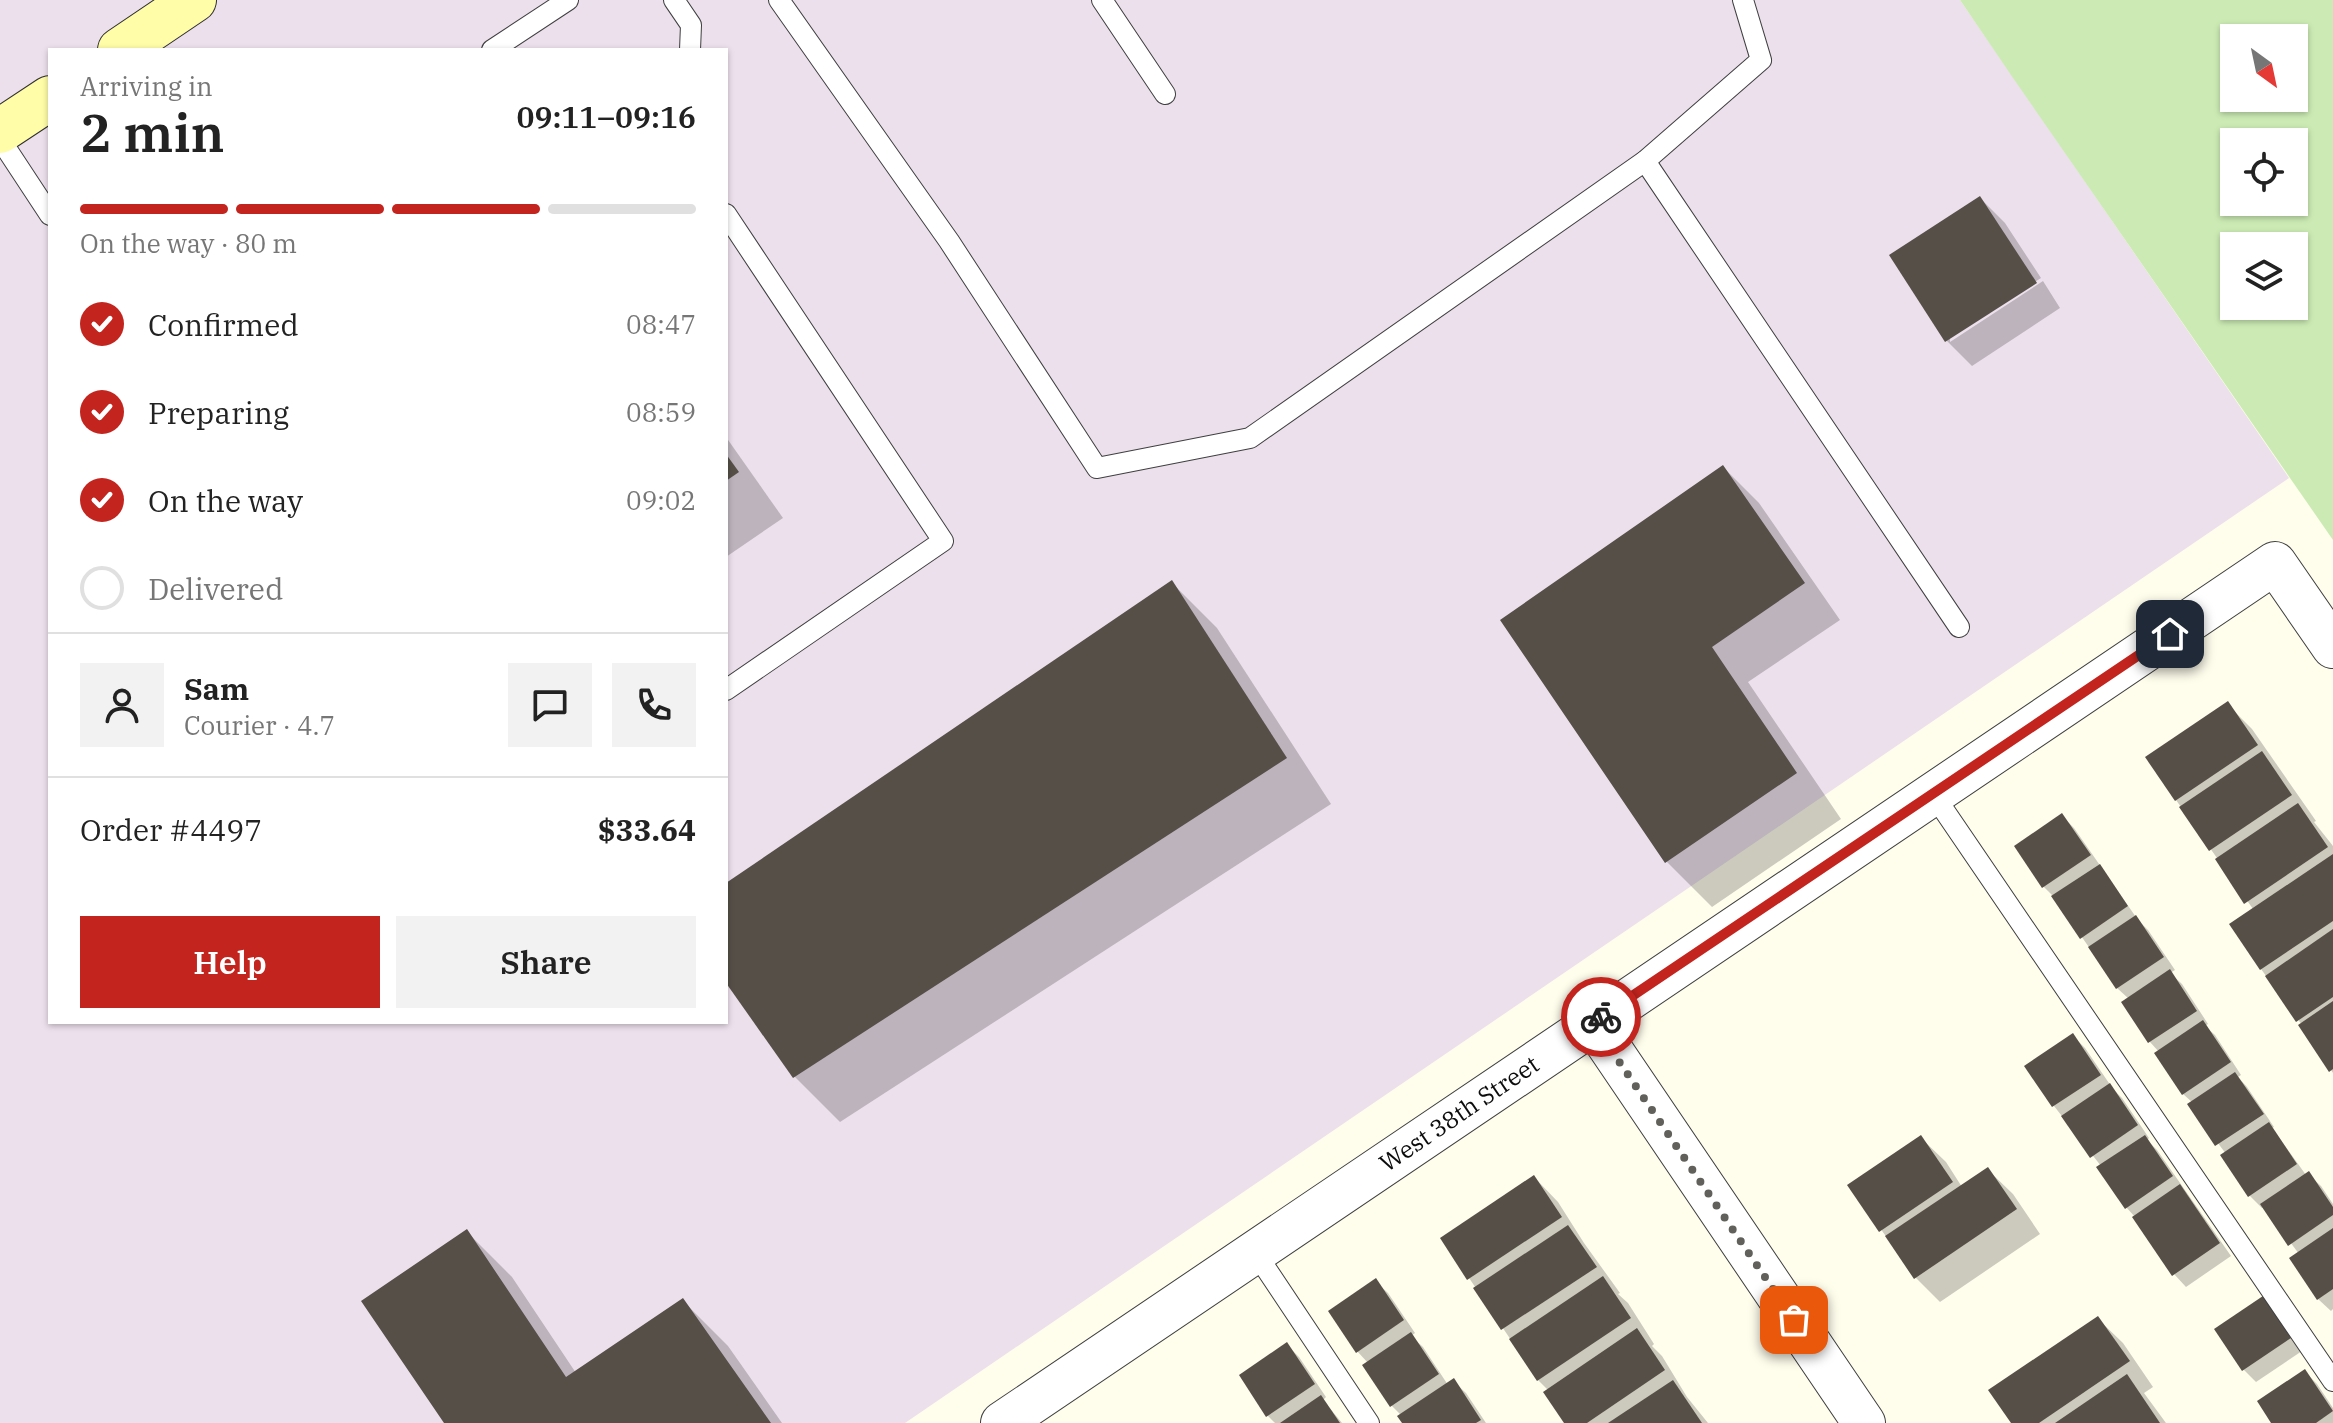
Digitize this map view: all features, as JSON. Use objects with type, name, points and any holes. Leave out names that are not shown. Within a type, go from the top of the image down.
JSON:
[{"type":"main road","points":[[123,48],[194,0]]},
{"type":"main road","points":[[0,131],[48,99]]},
{"type":"street","name":"West 38th Street","points":[[1002,1423],[2275,563],[2333,647]]},
{"type":"street","points":[[1593,1023],[1864,1423]]},
{"type":"lane","points":[[495,48],[568,0]]},
{"type":"lane","points":[[674,0],[691,25],[690,48]]},
{"type":"lane","points":[[779,0],[949,241],[1097,468],[1250,438],[1645,161],[1761,60],[1743,0]]},
{"type":"lane","points":[[1102,0],[1165,94]]},
{"type":"lane","points":[[0,139],[48,212]]},
{"type":"lane","points":[[1645,161],[1959,627]]},
{"type":"lane","points":[[728,217],[943,541],[728,689]]},
{"type":"lane","points":[[1933,794],[2333,1381]]},
{"type":"lane","points":[[1255,1252],[1369,1423]]},
{"type":"shaded area","points":[[0,0],[1960,0],[2289,478],[905,1423],[0,1423]]},
{"type":"green space","points":[[1960,0],[2333,0],[2333,540],[2013,78]]},
{"type":"building","points":[[1980,196],[2037,283],[1945,342],[1889,255]]},
{"type":"building","points":[[728,457],[739,472],[728,480]]},
{"type":"building","points":[[1723,465],[1805,583],[1712,647],[1797,773],[1665,863],[1500,620]]},
{"type":"building","points":[[1172,580],[1287,758],[793,1078],[728,986],[728,882]]},
{"type":"building","points":[[2228,701],[2258,745],[2175,801],[2145,757]]},
{"type":"building","points":[[2262,751],[2292,795],[2209,851],[2179,807]]},
{"type":"building","points":[[2298,803],[2328,847],[2244,904],[2215,859]]},
{"type":"building","points":[[2062,813],[2091,855],[2042,888],[2014,846]]},
{"type":"building","points":[[2333,854],[2333,921],[2260,970],[2229,924]]},
{"type":"building","points":[[2100,864],[2128,906],[2080,939],[2051,896]]},
{"type":"building","points":[[2136,915],[2164,957],[2116,989],[2088,947]]},
{"type":"building","points":[[2333,929],[2333,997],[2296,1022],[2265,976]]},
{"type":"building","points":[[2170,969],[2197,1011],[2148,1043],[2121,1002]]},
{"type":"building","points":[[2333,1001],[2333,1069],[2329,1072],[2298,1025]]},
{"type":"building","points":[[2203,1020],[2231,1062],[2182,1095],[2154,1053]]},
{"type":"building","points":[[2073,1033],[2101,1075],[2052,1107],[2024,1066]]},
{"type":"building","points":[[2235,1072],[2264,1114],[2215,1146],[2187,1104]]},
{"type":"building","points":[[2110,1083],[2138,1125],[2090,1158],[2061,1116]]},
{"type":"building","points":[[2269,1122],[2297,1164],[2248,1197],[2220,1155]]},
{"type":"building","points":[[1921,1135],[1953,1182],[1879,1232],[1847,1185]]},
{"type":"building","points":[[2145,1135],[2173,1176],[2125,1209],[2096,1167]]},
{"type":"building","points":[[1988,1167],[2017,1209],[1914,1279],[1885,1236]]},
{"type":"building","points":[[2309,1171],[2333,1207],[2333,1215],[2288,1246],[2260,1204]]},
{"type":"building","points":[[1534,1175],[1562,1217],[1467,1280],[1440,1238]]},
{"type":"building","points":[[2180,1184],[2220,1243],[2172,1276],[2132,1217]]},
{"type":"building","points":[[1568,1225],[1597,1267],[1501,1330],[1473,1288]]},
{"type":"building","points":[[2333,1228],[2333,1289],[2317,1300],[2289,1258]]},
{"type":"building","points":[[467,1229],[566,1377],[683,1298],[771,1423],[444,1423],[361,1301]]},
{"type":"building","points":[[1603,1276],[1631,1318],[1537,1381],[1509,1339]]},
{"type":"building","points":[[1376,1278],[1404,1320],[1356,1353],[1328,1311]]},
{"type":"building","points":[[2263,1296],[2291,1338],[2242,1371],[2214,1329]]},
{"type":"building","points":[[2098,1316],[2130,1361],[2039,1423],[2011,1423],[1988,1390]]},
{"type":"building","points":[[1637,1328],[1665,1370],[1587,1423],[1564,1423],[1543,1392]]},
{"type":"building","points":[[1411,1332],[1439,1374],[1390,1407],[1362,1365]]},
{"type":"building","points":[[1287,1342],[1315,1384],[1266,1417],[1239,1375]]},
{"type":"building","points":[[2305,1369],[2333,1411],[2316,1423],[2271,1423],[2257,1401]]},
{"type":"building","points":[[2127,1374],[2160,1423],[2055,1423]]},
{"type":"building","points":[[1454,1378],[1481,1420],[1476,1423],[1402,1423],[1397,1416]]},
{"type":"building","points":[[1673,1380],[1702,1423],[1608,1423]]},
{"type":"building","points":[[1321,1395],[1340,1423],[1280,1423]]},
{"type":"way so far","points":[[1601,1017],[1593,1023],[1794,1320]]},
{"type":"route","points":[[1601,1017],[2170,634]]}]
